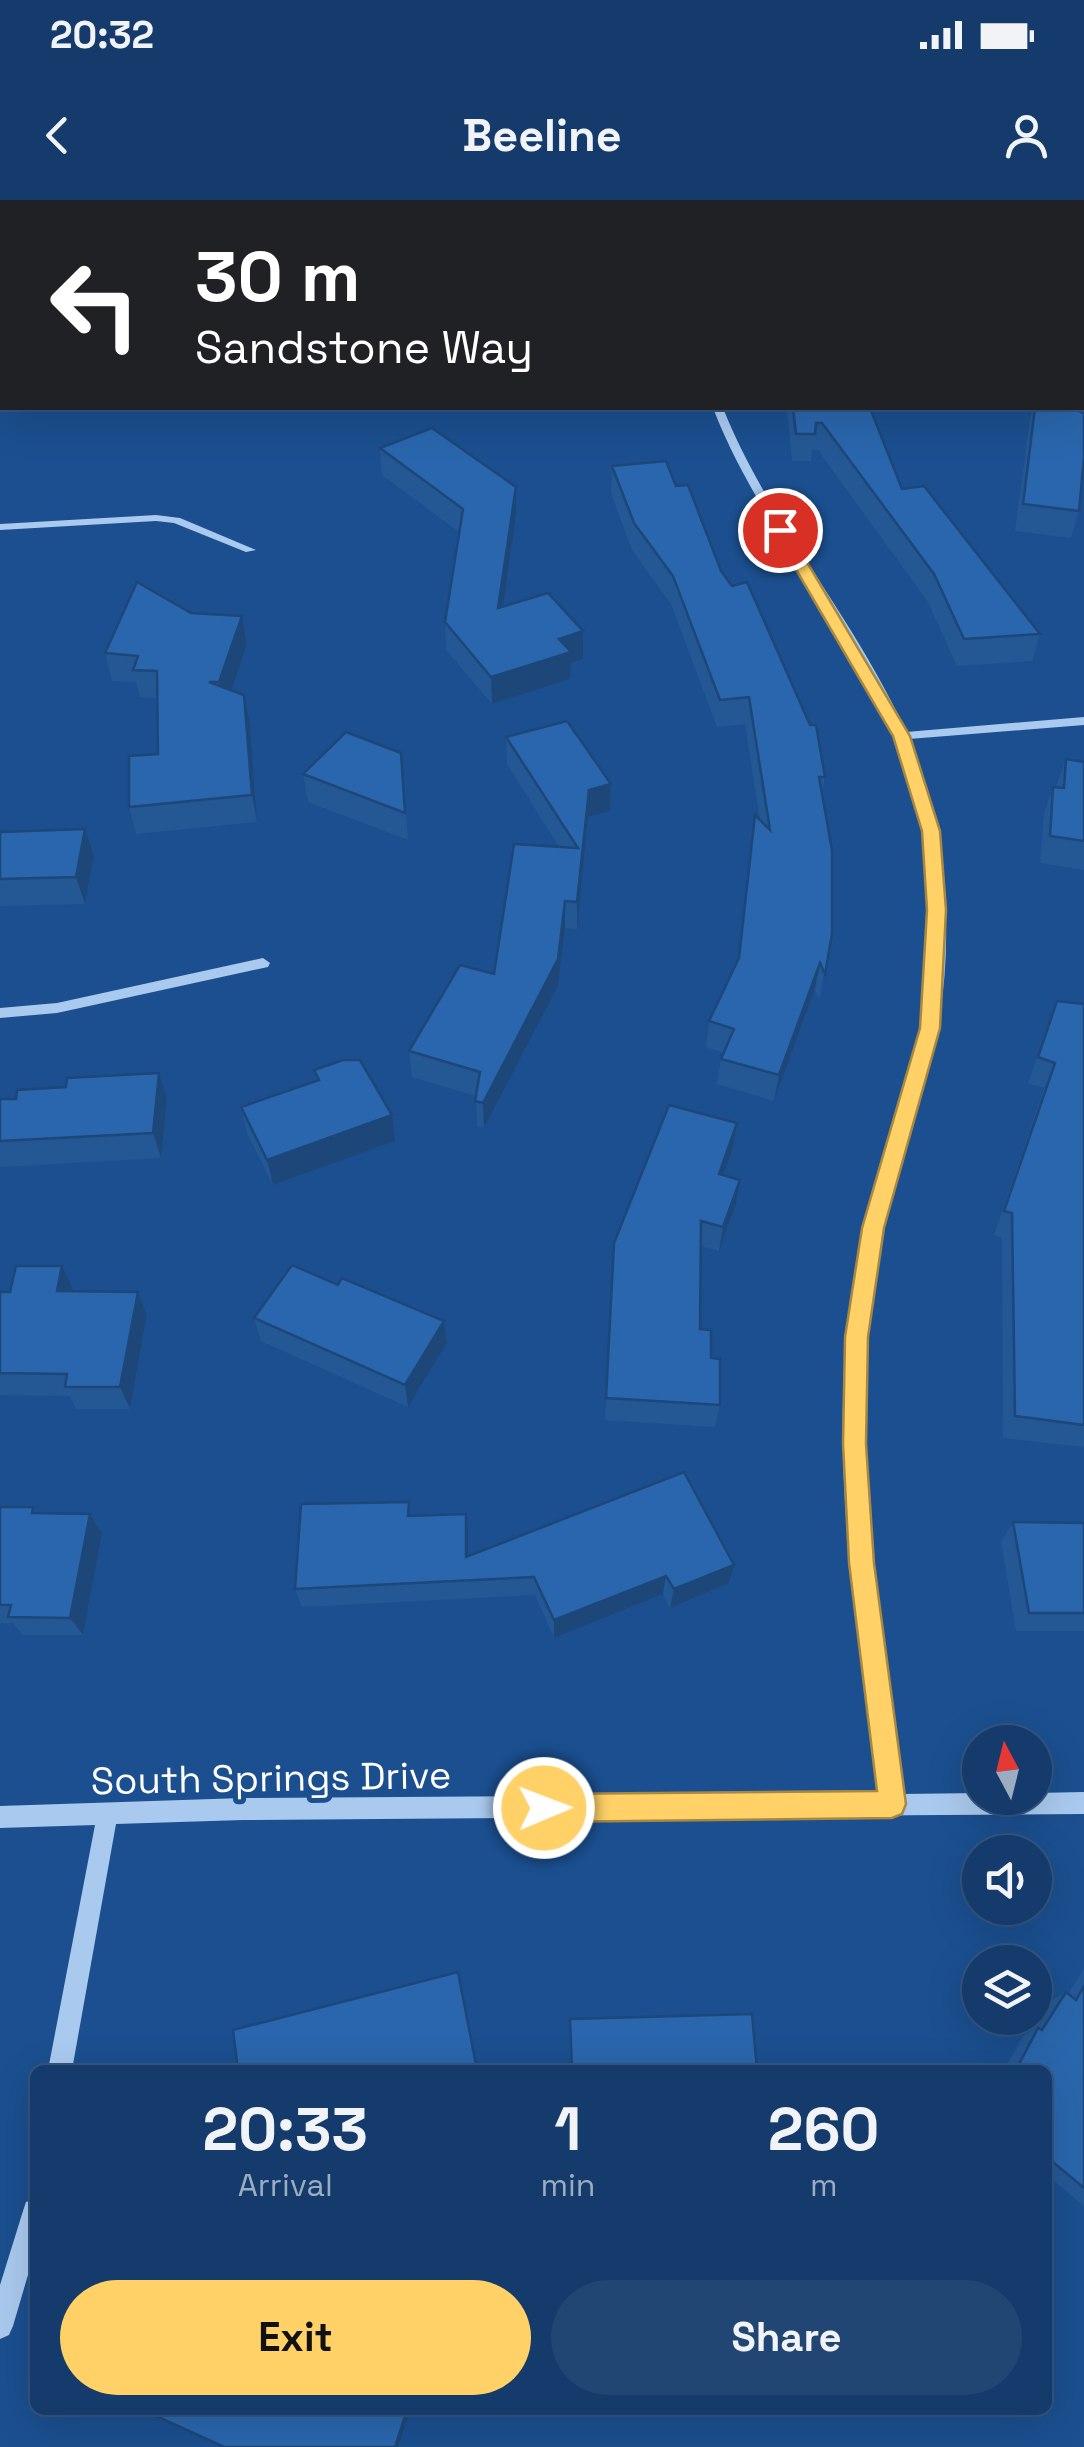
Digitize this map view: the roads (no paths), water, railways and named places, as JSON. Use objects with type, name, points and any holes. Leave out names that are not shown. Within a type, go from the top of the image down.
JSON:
[{"type":"street","points":[[719,410],[744,469],[902,736],[931,831],[936,910],[930,1028],[873,1228],[856,1337],[854,1444],[862,1563],[892,1804]]},
{"type":"street","points":[[0,527],[156,518],[176,520],[250,550]]},
{"type":"street","points":[[902,736],[1084,721]]},
{"type":"street","points":[[0,1013],[57,1008],[264,964]]},
{"type":"street","name":"South Springs Drive","points":[[0,1817],[243,1809],[1084,1803]]},
{"type":"street","points":[[61,2065],[106,1816]]},
{"type":"street","points":[[0,2326],[30,2227]]}]
